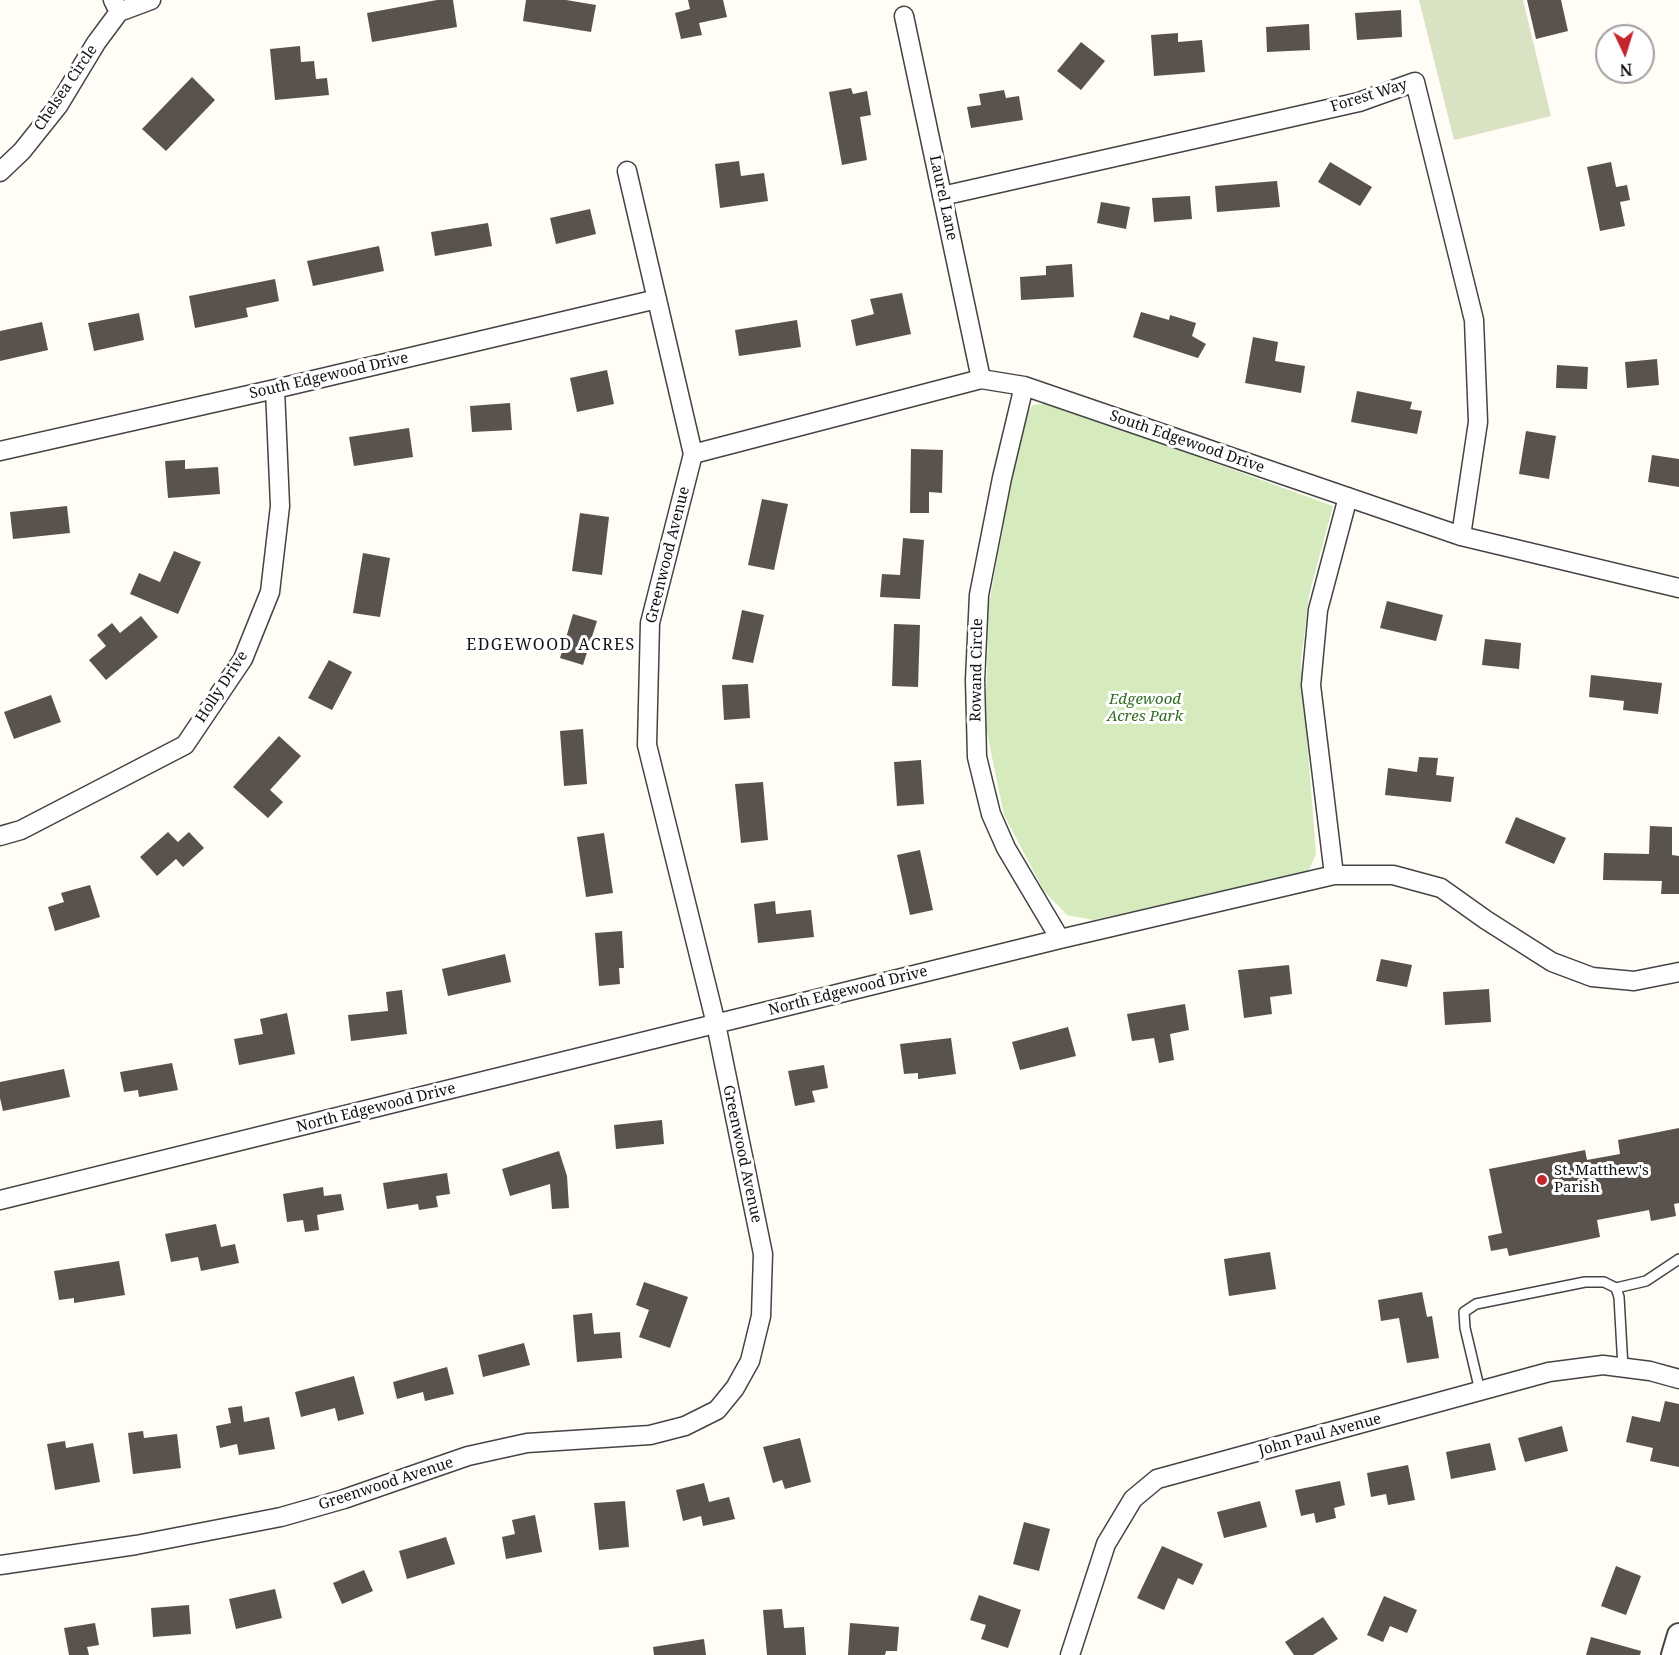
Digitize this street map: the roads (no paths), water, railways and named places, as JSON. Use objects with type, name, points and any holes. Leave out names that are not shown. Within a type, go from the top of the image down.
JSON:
[{"type":"street","points":[[116,6],[151,0]]},
{"type":"street","name":"Chelsea Circle","points":[[0,172],[22,150],[58,106],[116,6]]},
{"type":"street","name":"Laurel Lane","points":[[904,16],[981,379]]},
{"type":"street","name":"Forest Way","points":[[942,196],[1359,102],[1415,82],[1474,321],[1478,422],[1461,536]]},
{"type":"street","name":"Greenwood Avenue","points":[[0,1565],[136,1545],[281,1517],[344,1499],[468,1456],[527,1443],[650,1435],[685,1426],[717,1410],[735,1388],[750,1361],[761,1316],[764,1254],[716,1024],[647,745],[650,623],[693,454],[627,171]]},
{"type":"street","name":"South Edgewood Drive","points":[[0,450],[275,389],[657,298]]},
{"type":"street","name":"South Edgewood Drive","points":[[693,454],[981,379],[1024,386],[1461,536],[1679,588]]},
{"type":"street","name":"Rowand Circle","points":[[1024,386],[1002,478],[979,595],[975,680],[977,757],[991,814],[1006,848],[1060,939]]},
{"type":"street","name":"Holly Drive","points":[[0,836],[21,830],[185,744],[243,659],[270,592],[280,506],[275,389]]},
{"type":"street","points":[[1334,875],[1311,685],[1318,610],[1348,497]]},
{"type":"street","name":"North Edgewood Drive","points":[[0,1200],[1060,939],[1334,875],[1393,875],[1441,888],[1552,962],[1592,977],[1634,981],[1679,972]]},
{"type":"street","name":"John Paul Avenue","points":[[1070,1655],[1106,1544],[1133,1499],[1157,1479],[1549,1372],[1603,1365],[1650,1371],[1679,1379]]},
{"type":"street","points":[[1673,1655],[1679,1635]]},
{"type":"lane","points":[[1480,1391],[1465,1328],[1464,1312],[1476,1304],[1585,1282],[1604,1282],[1616,1288],[1646,1281],[1679,1259]]},
{"type":"lane","points":[[1616,1288],[1619,1297],[1623,1368]]},
{"type":"place","name":"St. Matthew's Parish","points":[[1542,1180]]},
{"type":"district","name":"EDGEWOOD ACRES","points":[[551,645]]},
{"type":"park label","name":"Edgewood Acres Park","points":[[1145,708]]}]
